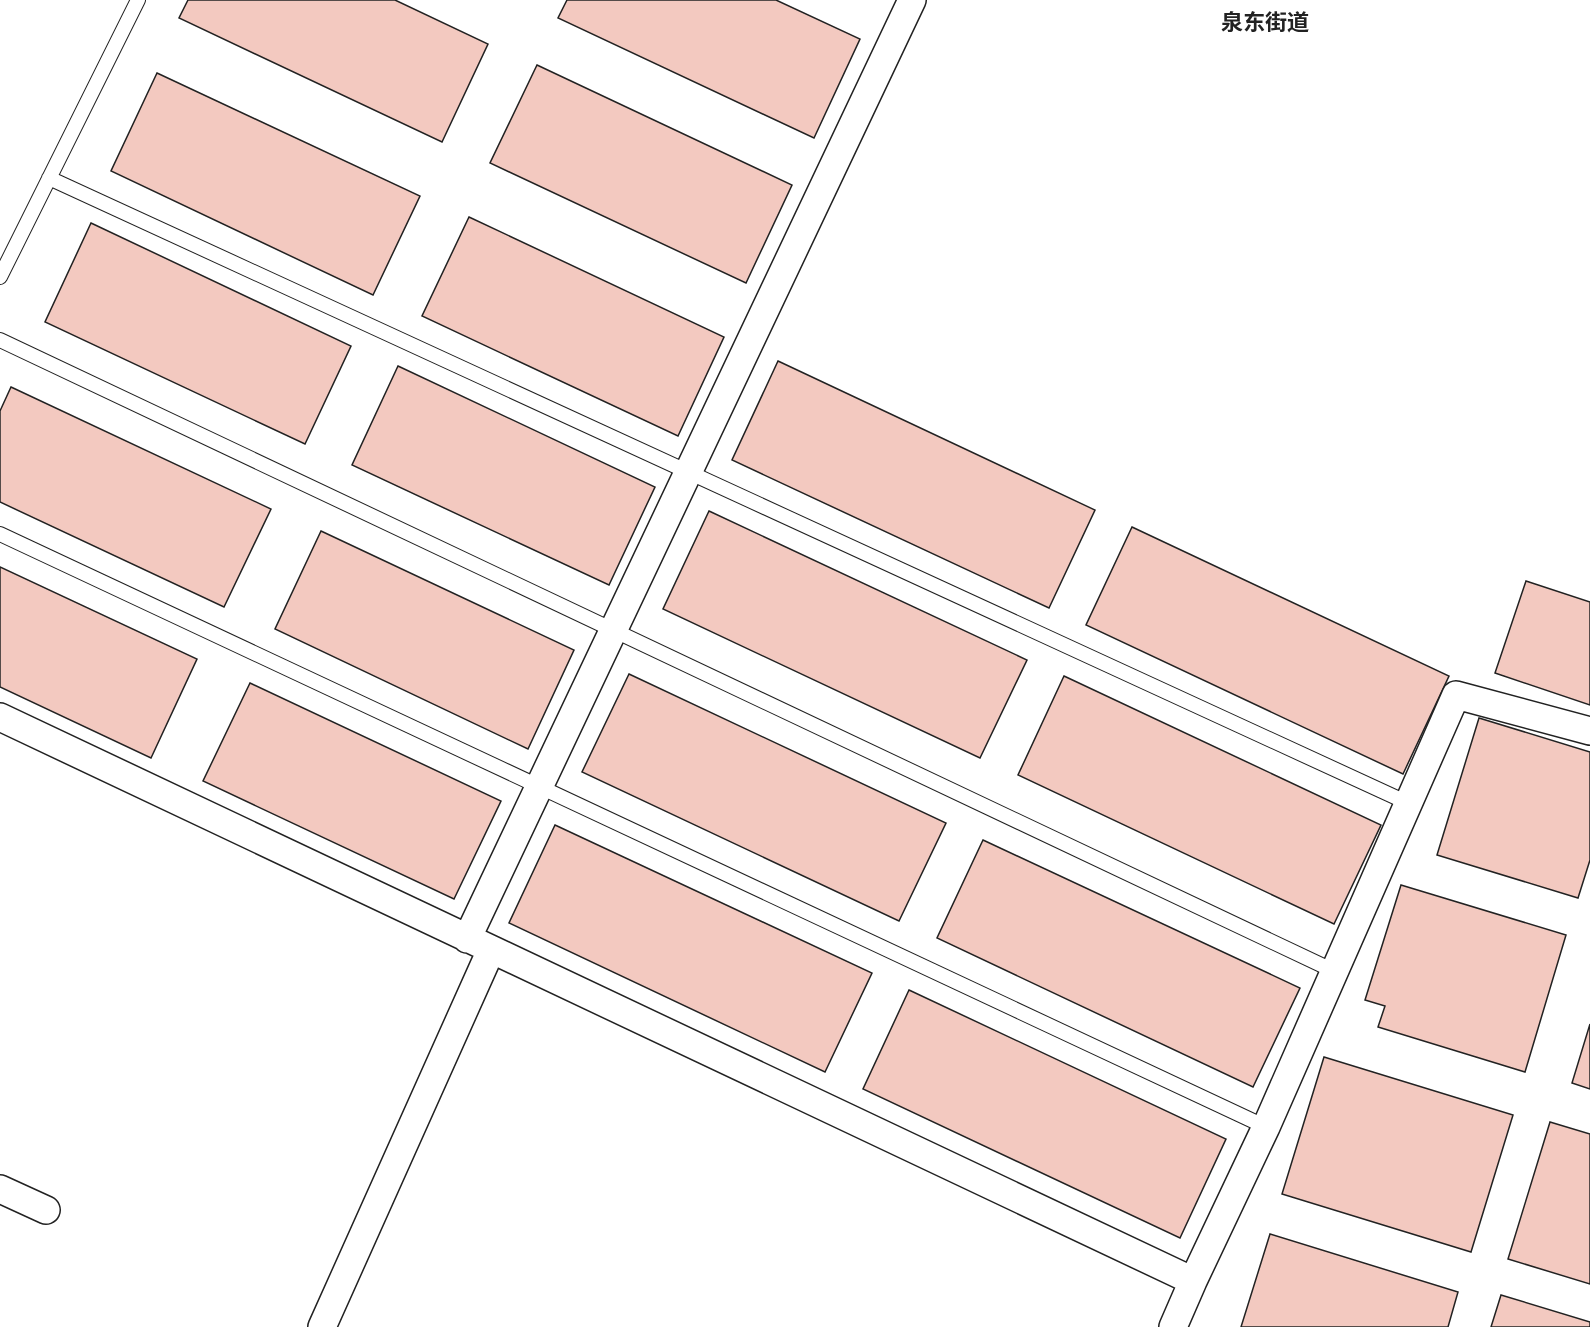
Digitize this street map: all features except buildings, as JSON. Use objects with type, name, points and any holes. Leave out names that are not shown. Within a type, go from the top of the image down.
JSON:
[{"type":"street","points":[[322,1327],[479,944],[540,787],[912,0]]},
{"type":"street","points":[[1173,1327],[1266,1126],[1456,695],[1590,731]]},
{"type":"street","points":[[0,717],[1193,1281]]},
{"type":"street","points":[[0,1189],[46,1210]]},
{"type":"lane","points":[[0,277],[138,0]]},
{"type":"lane","points":[[49,178],[1408,803]]},
{"type":"lane","points":[[0,340],[1334,971]]},
{"type":"lane","points":[[0,534],[1266,1126]]},
{"type":"district","name":"泉东街道","points":[[1265,22]]}]
